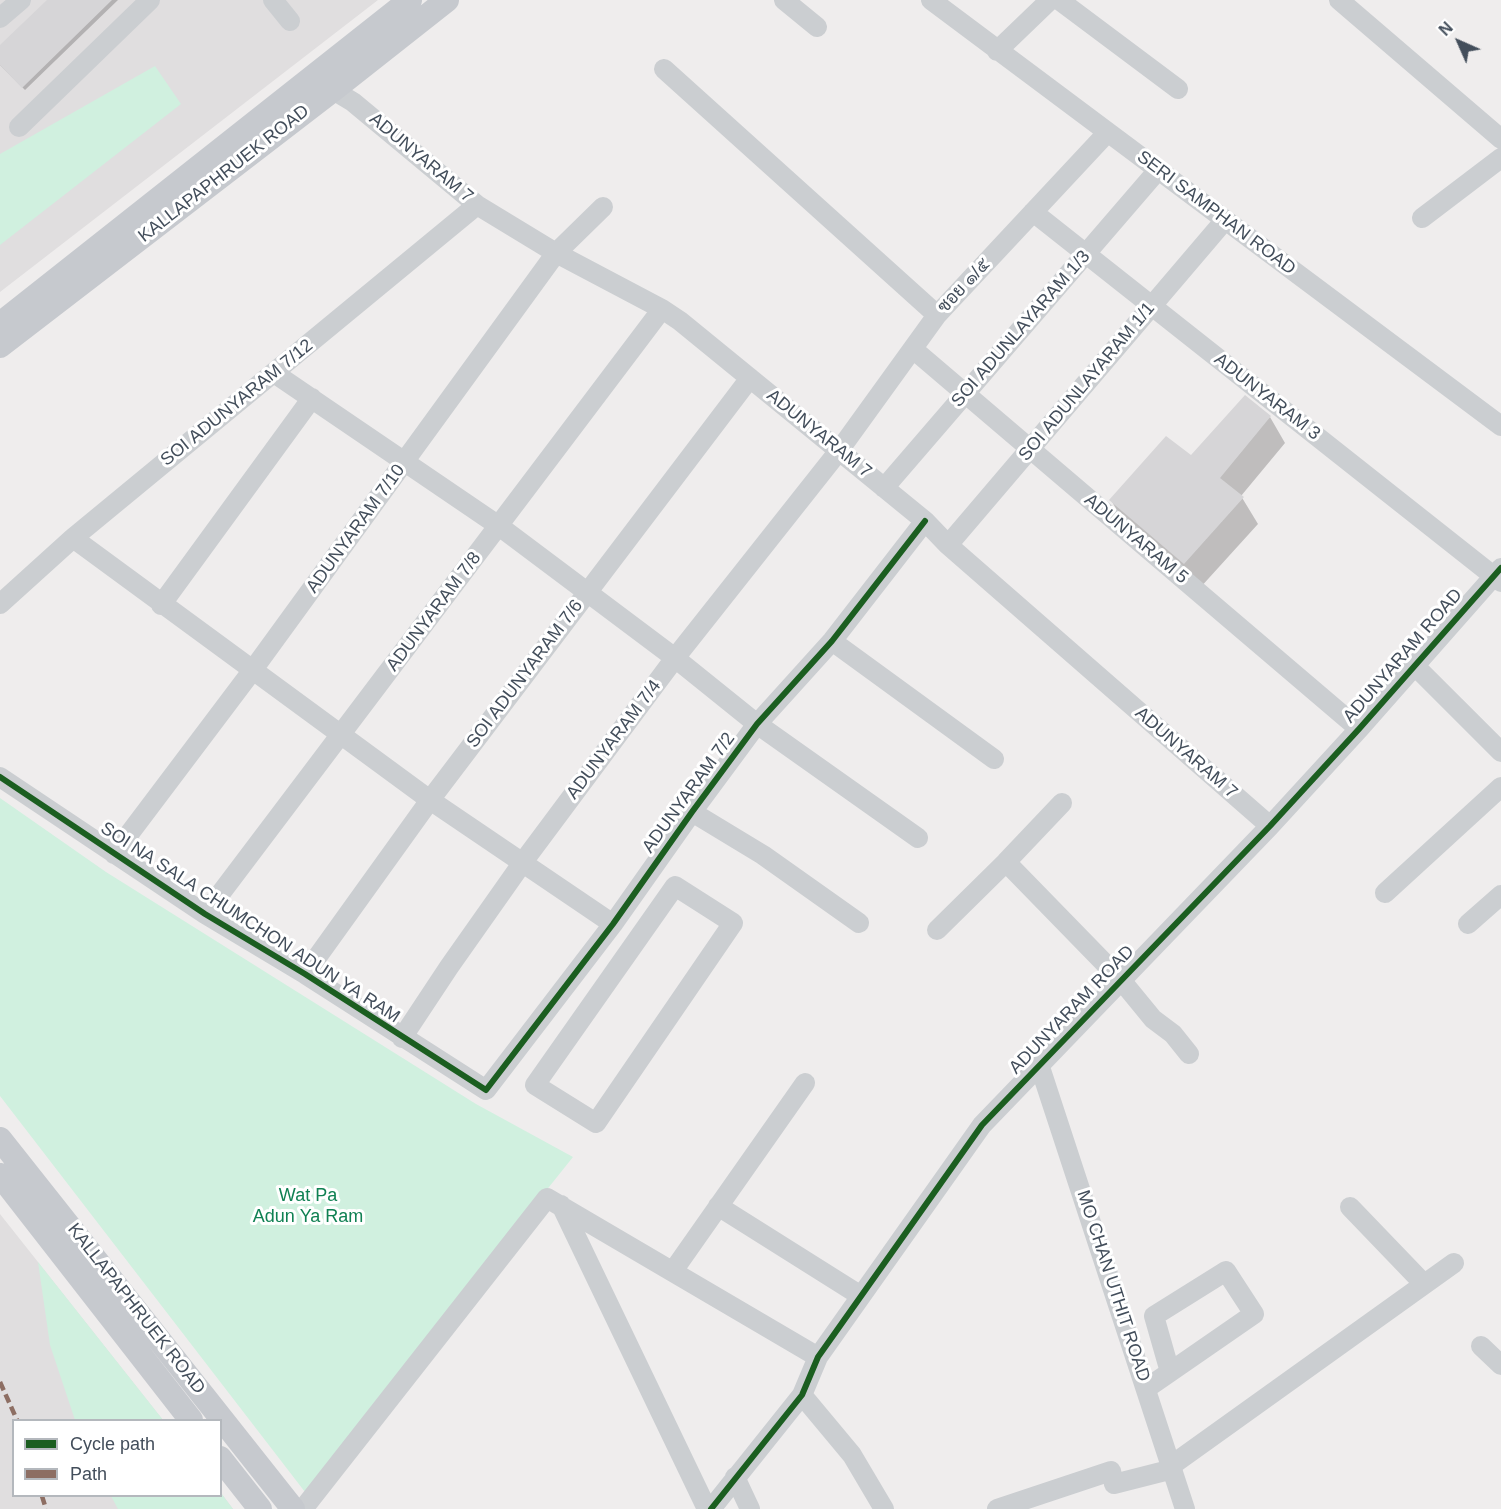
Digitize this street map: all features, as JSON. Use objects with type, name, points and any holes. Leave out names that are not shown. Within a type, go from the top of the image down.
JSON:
[{"type":"main road","name":"KALLAPAPHRUEK ROAD","points":[[0,324],[410,0]]},
{"type":"main road","name":"KALLAPAPHRUEK ROAD","points":[[0,346],[447,0]]},
{"type":"main road","name":"KALLAPAPHRUEK ROAD","points":[[0,1139],[293,1509]]},
{"type":"main road","name":"KALLAPAPHRUEK ROAD","points":[[0,1175],[190,1419]]},
{"type":"main road","points":[[136,1350],[158,1336]]},
{"type":"main road","points":[[222,1461],[260,1509]]},
{"type":"street","points":[[0,18],[21,0]]},
{"type":"street","points":[[19,127],[150,0]]},
{"type":"street","points":[[273,0],[290,21]]},
{"type":"street","points":[[784,0],[817,27]]},
{"type":"street","name":"SERI SAMPHAN ROAD","points":[[931,0],[1501,426]]},
{"type":"street","points":[[997,51],[1050,0]]},
{"type":"street","points":[[1059,0],[1178,89]]},
{"type":"street","points":[[1340,0],[1501,139]]},
{"type":"street","points":[[664,69],[937,315]]},
{"type":"street","name":"ADUNYARAM 7","points":[[333,90],[353,102],[477,206],[556,253],[662,309],[680,321],[925,521],[948,545],[1270,826]]},
{"type":"street","name":"ซอย ๑/๕","points":[[838,452],[937,315],[1107,133]]},
{"type":"street","points":[[1422,218],[1501,158]]},
{"type":"street","name":"SOI ADUNLAYARAM 1/3","points":[[884,488],[1158,170]]},
{"type":"street","name":"SOI ADUNYARAM 7/12","points":[[0,604],[73,538],[477,206]]},
{"type":"street","name":"ADUNYARAM 7/10","points":[[114,854],[252,671],[556,253],[603,207]]},
{"type":"street","name":"ADUNYARAM 3","points":[[1033,212],[1499,575]]},
{"type":"street","name":"SOI ADUNLAYARAM 1/1","points":[[948,545],[1225,220]]},
{"type":"street","name":"ADUNYARAM 7/8","points":[[205,914],[662,309]]},
{"type":"street","name":"ADUNYARAM 5","points":[[913,349],[1359,729]]},
{"type":"street","points":[[274,373],[499,526],[675,658],[757,724],[918,838]]},
{"type":"street","name":"SOI ADUNYARAM 7/6","points":[[305,974],[430,800],[750,378]]},
{"type":"street","points":[[161,605],[312,398]]},
{"type":"street","name":"ADUNYARAM 7/4","points":[[402,1038],[523,862],[675,658],[838,452]]},
{"type":"street","name":"ADUNYARAM 7/2","points":[[486,1090],[613,924],[757,724],[832,641],[925,521]]},
{"type":"street","points":[[73,538],[161,605],[430,800],[613,924]]},
{"type":"street","name":"ADUNYARAM ROAD","points":[[709,1509],[802,1395],[818,1357],[982,1125],[1270,826],[1499,575]]},
{"type":"street","points":[[832,641],[994,759]]},
{"type":"street","points":[[1415,666],[1501,752]]},
{"type":"street","name":"SOI NA SALA CHUMCHON ADUN YA RAM","points":[[0,777],[205,914],[305,974],[486,1090]]},
{"type":"street","points":[[1385,893],[1501,787]]},
{"type":"street","points":[[937,930],[1062,803]]},
{"type":"street","points":[[692,812],[763,855],[859,923]]},
{"type":"street","points":[[1006,862],[1121,980],[1153,1019],[1173,1034],[1189,1054]]},
{"type":"street","points":[[675,886],[733,924],[596,1123],[535,1085],[602,989],[675,886]]},
{"type":"street","points":[[1468,924],[1501,895]]},
{"type":"street","points":[[577,972],[602,989]]},
{"type":"street","name":"MO CHAN UTHIT ROAD","points":[[1039,1064],[1185,1509]]},
{"type":"street","points":[[673,1271],[805,1083]]},
{"type":"street","points":[[303,1509],[548,1198],[818,1357]]},
{"type":"street","points":[[561,1205],[709,1509]]},
{"type":"street","points":[[718,1206],[861,1296]]},
{"type":"street","points":[[1350,1206],[1424,1284]]},
{"type":"street","points":[[997,1509],[1111,1471],[1114,1484],[1173,1467],[1454,1263]]},
{"type":"street","points":[[1147,1389],[1254,1314],[1226,1271],[1154,1316],[1170,1372]]},
{"type":"street","points":[[1481,1346],[1501,1365]]},
{"type":"street","points":[[802,1395],[852,1455],[884,1509]]},
{"type":"street","points":[[735,1477],[750,1509]]},
{"type":"shaded area","points":[[0,0],[378,0],[0,292]]},
{"type":"shaded area","points":[[0,1214],[162,1419],[12,1419],[12,1497],[222,1497],[222,1494],[233,1509],[0,1509]]},
{"type":"green space","points":[[155,66],[181,104],[0,245],[0,154]]},
{"type":"green space","name":"Wat Pa Adun Ya Ram","points":[[0,798],[106,872],[476,1104],[573,1157],[305,1492],[0,1096]]},
{"type":"green space","points":[[38,1262],[162,1419],[75,1419],[50,1345]]},
{"type":"green space","points":[[222,1494],[233,1509],[118,1509],[112,1497],[222,1497]]},
{"type":"building","points":[[47,0],[112,0],[22,88],[0,65],[0,45]]},
{"type":"building","points":[[1245,395],[1271,416],[1220,478],[1244,497],[1184,564],[1109,500],[1166,436],[1191,455]]},
{"type":"marked path","points":[[0,1382],[17,1419]]},
{"type":"marked path","points":[[42,1497],[46,1509]]},
{"type":"cycle path","points":[[0,777],[205,914],[305,974],[486,1090],[613,924],[757,724],[832,641],[925,521]]},
{"type":"cycle path","points":[[711,1509],[802,1395],[818,1357],[982,1125],[1270,826],[1501,568]]}]
